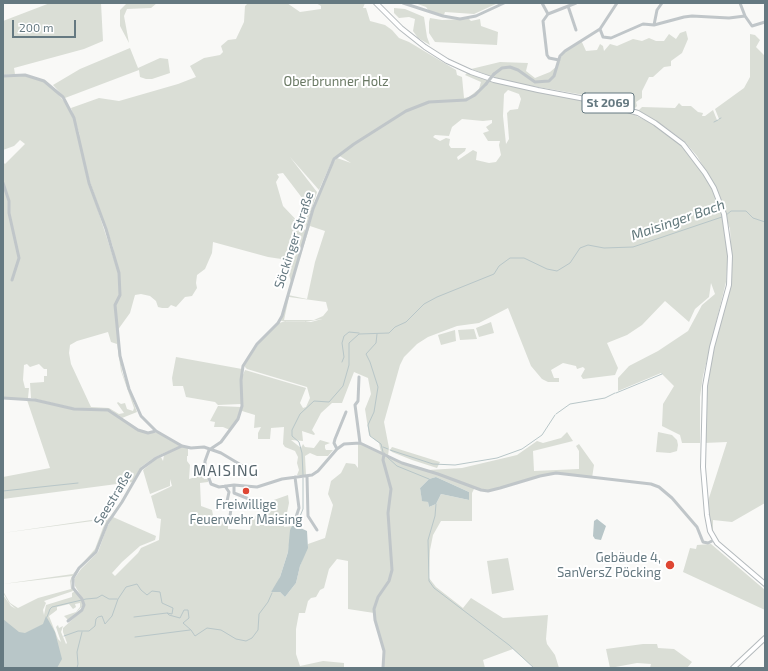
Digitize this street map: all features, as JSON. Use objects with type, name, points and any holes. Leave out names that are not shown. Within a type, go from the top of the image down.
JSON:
[{"type":"main road","name":"St 2069","points":[[376,3],[401,28],[425,47],[447,61],[471,72],[494,80],[601,102],[638,113],[655,123],[683,144],[706,173],[714,188],[726,221],[730,256],[728,285],[712,347],[704,404],[703,468],[709,525],[714,540]]},
{"type":"main road","points":[[714,540],[765,584]]},
{"type":"main road","points":[[734,668],[765,638]]},
{"type":"street","points":[[403,3],[436,14],[460,18],[476,16],[504,3]]},
{"type":"street","points":[[542,3],[548,14]]},
{"type":"street","points":[[576,3],[548,14],[543,21],[546,54],[549,58],[559,60],[568,48],[600,29],[617,3]]},
{"type":"street","points":[[654,25],[657,10],[662,3]]},
{"type":"street","points":[[740,3],[745,16],[752,26],[765,22]]},
{"type":"street","points":[[568,6],[576,30]]},
{"type":"street","points":[[600,29],[603,37],[611,38],[644,24],[654,25],[692,16],[729,18],[745,16]]},
{"type":"street","name":"Söckinger Straße","points":[[210,450],[222,442],[238,419],[242,406],[241,376],[243,366],[260,340],[276,325],[281,317],[313,209],[334,159],[354,144],[411,109],[429,102],[466,100],[475,95],[494,74],[502,68],[510,67],[518,70],[535,82],[546,82],[554,76],[559,60]]},
{"type":"street","points":[[3,76],[22,75],[40,79],[59,92],[71,111],[78,131],[89,183],[106,229],[119,273],[120,295],[115,306],[120,356],[124,376],[131,396],[139,412],[156,431],[182,446],[191,448],[204,447],[226,455],[251,470]]},
{"type":"street","points":[[3,183],[9,201],[9,213],[19,258],[12,280]]},
{"type":"street","points":[[359,377],[358,401],[355,405],[360,443]]},
{"type":"street","points":[[3,398],[35,400],[74,409],[108,410],[138,430],[148,433],[156,431]]},
{"type":"street","points":[[337,449],[334,443],[346,412]]},
{"type":"street","points":[[210,450],[206,457],[205,467],[210,482],[214,486],[234,485],[257,487],[304,476],[318,471],[337,449],[344,444],[360,443],[402,463],[438,474],[481,490],[494,490],[540,476],[556,473],[642,483],[659,488],[672,498],[697,527],[703,542],[708,543],[714,540]]},
{"type":"street","name":"Seestraße","points":[[71,619],[83,608],[82,598],[73,588],[73,578],[79,568],[96,552],[107,524],[141,469],[156,458],[182,446]]},
{"type":"street","points":[[383,668],[384,651],[375,620],[374,608],[378,597],[389,581],[392,570],[388,513],[391,489],[383,460],[384,454]]},
{"type":"street","points":[[304,476],[308,516],[317,530]]},
{"type":"street","points":[[294,523],[299,508],[295,477]]},
{"type":"street","points":[[234,485],[234,493]]},
{"type":"street","points":[[225,486],[229,492],[249,498]]},
{"type":"street","points":[[229,492],[226,506],[231,510],[230,516]]},
{"type":"green space","points":[[50,3],[101,3],[103,41],[84,49],[14,68],[15,74],[3,75],[3,21]]},
{"type":"green space","points":[[127,3],[157,3],[151,8],[127,9],[124,16],[129,43],[120,26],[120,10]]},
{"type":"green space","name":"Oberbrunner Holz","points":[[248,3],[287,3],[300,12],[321,9],[321,6],[316,3],[365,3],[363,8],[366,8],[370,21],[385,25],[399,38],[409,42],[456,70],[457,75],[462,77],[464,98],[469,97],[479,89],[481,82],[465,75],[467,73],[509,86],[583,99],[617,107],[656,125],[676,140],[693,158],[713,189],[724,221],[728,256],[726,282],[703,376],[700,397],[700,443],[682,443],[680,435],[662,426],[663,404],[674,386],[661,373],[618,391],[618,378],[629,366],[658,351],[688,331],[702,305],[715,294],[711,283],[709,297],[695,309],[689,322],[665,301],[642,325],[627,335],[607,343],[618,368],[615,375],[583,379],[581,376],[585,369],[583,367],[577,369],[576,366],[563,363],[551,370],[554,378],[559,378],[559,382],[548,382],[542,379],[531,366],[508,308],[479,323],[457,326],[428,337],[417,344],[404,357],[400,365],[384,422],[389,448],[388,456],[402,463],[428,470],[462,468],[517,455],[537,441],[543,443],[561,438],[567,432],[573,441],[533,451],[534,471],[579,469],[579,451],[576,446],[579,444],[594,465],[592,478],[556,473],[488,491],[474,489],[472,493],[472,521],[441,521],[433,535],[430,550],[429,578],[436,587],[463,608],[471,598],[503,618],[548,615],[547,644],[555,655],[559,668],[534,668],[513,649],[483,660],[485,668],[383,668],[384,651],[374,613],[348,609],[348,561],[337,559],[329,569],[324,588],[320,590],[316,597],[311,598],[308,601],[305,613],[299,613],[296,629],[296,654],[300,666],[323,661],[344,663],[344,668],[3,668],[3,595],[11,606],[16,609],[9,603],[3,591],[10,603],[18,608],[38,598],[71,589],[70,581],[72,576],[3,584],[73,574],[95,549],[104,525],[100,520],[3,533],[98,519],[104,516],[109,518],[132,482],[3,499],[3,477],[50,468],[27,400],[3,399],[36,400],[75,409],[108,410],[115,413],[106,409],[74,408],[31,398],[30,383],[44,382],[44,376],[47,376],[47,369],[44,369],[39,364],[30,367],[27,364],[24,365],[23,380],[25,388],[29,388],[28,398],[3,398],[3,162],[5,164],[25,144],[20,140],[14,146],[3,150],[3,76],[28,76],[41,80],[51,86],[68,106],[80,136],[71,108],[99,98],[119,101],[178,84],[196,77],[190,66],[204,58],[220,55],[223,52],[221,46],[228,40],[236,39],[244,22],[245,6]],"holes":[[[508,90],[519,94],[521,99],[518,109],[510,110],[507,113],[509,139],[506,144],[503,116],[504,94]],[[462,119],[483,121],[492,120],[492,123],[486,127],[489,131],[483,133],[488,141],[500,141],[499,145],[501,155],[496,162],[489,163],[476,160],[477,152],[473,150],[458,160],[457,157],[465,151],[466,148],[451,148],[449,145],[450,139],[446,138],[440,141],[433,137],[435,135],[449,136],[452,127]],[[81,148],[90,182],[113,247],[116,266],[90,186]],[[338,155],[351,163],[337,158],[332,164],[312,214],[294,277],[310,226],[325,231],[315,262],[307,299],[289,295],[281,321],[285,321],[279,323],[261,340],[244,366],[247,369],[307,387],[310,398],[306,407],[303,408],[300,403],[306,388],[245,370],[242,377],[242,411],[255,415],[254,428],[261,427],[258,433],[258,439],[270,439],[271,428],[284,427],[283,444],[285,447],[295,451],[298,457],[297,463],[299,470],[297,475],[306,475],[305,456],[310,453],[317,456],[328,456],[333,450],[326,450],[325,445],[330,443],[320,440],[314,448],[305,447],[303,444],[301,448],[291,440],[303,441],[302,431],[315,434],[312,430],[321,413],[332,403],[342,403],[354,372],[368,378],[371,394],[365,409],[369,435],[379,443],[381,452],[358,443],[358,468],[355,464],[346,463],[341,473],[331,481],[328,494],[333,505],[325,538],[308,544],[296,583],[285,597],[280,592],[271,592],[278,583],[288,552],[292,526],[284,527],[289,503],[288,495],[271,501],[264,501],[263,517],[252,516],[250,530],[228,529],[228,521],[214,520],[212,510],[201,506],[200,483],[208,482],[208,479],[204,479],[202,475],[189,479],[190,465],[187,461],[188,448],[182,446],[164,455],[163,461],[161,457],[156,459],[143,470],[150,494],[170,486],[170,479],[172,486],[151,496],[157,518],[161,519],[159,540],[141,548],[138,553],[115,576],[112,573],[122,562],[140,546],[155,540],[156,536],[113,517],[107,527],[98,552],[81,569],[74,579],[75,586],[84,601],[84,609],[63,628],[66,644],[61,632],[63,626],[59,628],[58,625],[56,627],[61,642],[58,639],[49,616],[57,610],[57,607],[69,604],[73,609],[76,607],[75,604],[80,603],[80,607],[76,612],[64,616],[68,620],[83,606],[83,601],[75,591],[72,593],[72,597],[46,605],[44,615],[43,610],[46,603],[44,601],[73,591],[71,583],[73,575],[95,552],[106,524],[141,467],[155,457],[180,446],[158,433],[145,433],[136,430],[116,414],[122,418],[137,412],[122,372],[117,331],[130,313],[135,295],[141,294],[150,296],[156,301],[158,307],[168,308],[171,305],[176,307],[185,297],[192,296],[197,288],[197,275],[205,269],[212,253],[213,242],[268,257],[288,260],[285,272],[289,274],[291,283],[306,231],[291,217],[301,225],[283,206],[276,182],[279,177],[277,174],[283,173],[309,207],[304,215],[306,228],[317,192],[290,157],[319,190],[331,163]],[[289,297],[326,302],[328,310],[323,316],[314,320],[284,320]],[[108,332],[111,342],[117,344],[121,371],[134,408],[133,411],[127,409],[125,403],[121,404],[118,402],[117,403],[124,413],[119,414],[109,408],[91,407],[71,364],[69,353],[70,345],[77,341]],[[436,477],[469,492],[469,500],[441,494],[436,504],[429,507],[428,502],[422,500],[420,488],[429,479]]]},
{"type":"green space","points":[[415,3],[498,3],[474,14],[445,12],[444,15],[429,11],[426,7]]},
{"type":"green space","points":[[394,8],[405,9],[424,17],[427,37],[430,45],[418,38],[413,31],[415,19],[409,17],[399,18],[394,13]]},
{"type":"green space","points":[[430,18],[442,20],[469,19],[471,21],[480,19],[481,26],[498,32],[497,45],[435,42],[429,33]]},
{"type":"green space","points":[[686,31],[688,39],[682,53],[671,61],[671,66],[664,67],[653,77],[649,77],[642,91],[642,98],[636,102],[637,106],[635,108],[595,97],[521,84],[493,77],[471,69],[500,62],[528,63],[526,71],[535,78],[550,72],[557,66],[565,51],[581,40],[586,51],[597,50],[600,44],[603,46],[604,51],[610,44],[617,46],[633,39],[642,41],[649,38],[656,41],[664,41],[669,34],[676,39],[680,33]]},
{"type":"green space","points":[[750,34],[755,35],[760,40],[756,47],[765,56],[765,503],[732,522],[713,520],[713,532],[710,525],[708,501],[727,442],[704,443],[705,398],[710,361],[730,287],[732,264],[730,229],[716,188],[697,156],[684,141],[665,127],[638,111],[642,107],[675,108],[679,103],[682,106],[691,106],[698,112],[703,113],[702,116],[705,116],[713,110],[717,120],[719,119],[715,109],[744,88],[750,77]]},
{"type":"green space","points":[[130,48],[138,68],[160,58],[168,59],[170,73],[152,79],[146,79],[140,77],[139,70],[65,98],[53,85],[80,69]]},
{"type":"green space","points":[[304,215],[305,228],[302,226]]},
{"type":"green space","points":[[491,322],[494,333],[479,337],[476,328]]},
{"type":"green space","points":[[474,329],[477,339],[460,340],[458,330]]},
{"type":"green space","points":[[455,330],[456,341],[441,345],[438,335]]},
{"type":"green space","points":[[176,357],[242,369],[241,404],[218,405],[215,402],[186,397],[183,386],[173,386],[172,378]]},
{"type":"green space","points":[[218,406],[241,407],[236,423],[230,430],[223,427],[214,427],[215,422],[210,421]]},
{"type":"green space","points":[[658,432],[672,435],[677,440],[677,451],[670,453],[656,452]]},
{"type":"green space","points":[[392,447],[440,462],[437,468],[392,452],[390,450]]},
{"type":"green space","points":[[711,544],[765,590],[765,610],[683,572],[690,548],[696,549],[697,545]]},
{"type":"green space","points":[[508,558],[514,590],[492,594],[487,561]]},
{"type":"green space","points":[[643,644],[657,644],[658,648],[674,649],[692,662],[687,668],[650,668],[651,664],[637,663],[610,668],[606,649]]},
{"type":"shaded area","points":[[436,477],[469,492],[469,500],[441,494],[436,504],[429,507],[428,502],[422,501],[420,488],[429,479]]},
{"type":"shaded area","points":[[597,519],[606,526],[601,540],[595,539],[593,536],[594,521]]},
{"type":"shaded area","points":[[294,525],[307,531],[308,548],[300,566],[296,583],[285,597],[280,592],[271,592],[280,577],[288,552],[290,530]]},
{"type":"shaded area","points":[[46,616],[55,632],[62,659],[57,668],[3,668],[3,619],[19,632],[25,633],[43,624]]},
{"type":"waterway","points":[[714,122],[718,120]]},
{"type":"waterway","name":"Maisinger Bach","points":[[725,216],[731,211],[746,211],[753,218],[765,222]]},
{"type":"waterway","name":"Maisinger Bach","points":[[303,475],[302,453],[299,442],[292,436],[292,430],[300,414],[314,401],[329,402],[343,386],[349,365],[349,343],[359,334],[389,333],[395,327],[406,322],[424,304],[437,297],[494,274],[499,266],[510,258],[524,258],[547,269],[557,271],[570,263],[580,248],[588,245],[604,248],[633,247],[722,217]]},
{"type":"waterway","points":[[342,362],[344,357],[342,343],[344,336],[349,332],[359,333]]},
{"type":"waterway","points":[[377,334],[376,343],[366,354],[378,387],[374,412],[368,425],[370,436],[381,444],[383,452]]},
{"type":"waterway","points":[[616,393],[662,374]]},
{"type":"waterway","points":[[556,414],[570,404],[605,398],[615,393]]},
{"type":"waterway","points":[[390,450],[433,464],[455,465],[497,458],[522,449],[542,435],[555,415]]},
{"type":"waterway","points":[[383,447],[388,449]]},
{"type":"waterway","points":[[387,457],[397,466],[429,479]]},
{"type":"waterway","name":"Maisinger Bach","points":[[296,526],[303,509],[303,478]]},
{"type":"waterway","points":[[3,491],[78,483]]},
{"type":"waterway","points":[[436,504],[435,516],[428,540],[429,581],[434,588],[509,645],[534,668]]},
{"type":"waterway","name":"Maisinger Bach","points":[[64,636],[78,631],[89,631],[95,626],[96,619],[98,617],[102,616],[105,624],[112,616],[118,599],[126,587],[137,584],[147,595],[152,591],[160,592],[162,603],[173,608],[172,614],[167,613],[169,615],[180,618],[184,610],[188,610],[189,618],[183,623],[195,636],[207,628],[221,630],[236,639],[246,641],[252,638],[258,630],[259,614],[268,602],[272,593]]},
{"type":"waterway","points":[[47,617],[52,607],[97,598],[102,595],[109,599],[117,599]]},
{"type":"waterway","points":[[134,617],[167,613]]},
{"type":"waterway","points":[[135,637],[190,630]]},
{"type":"waterway","points":[[77,668],[77,652],[82,632]]},
{"type":"place","name":"Freiwillige Feuerwehr Maising","points":[[246,491]]},
{"type":"place","name":"Gebäude 4, SanVersZ Pöcking","points":[[670,565]]},
{"type":"district","name":"MAISING","points":[[226,471]]}]
